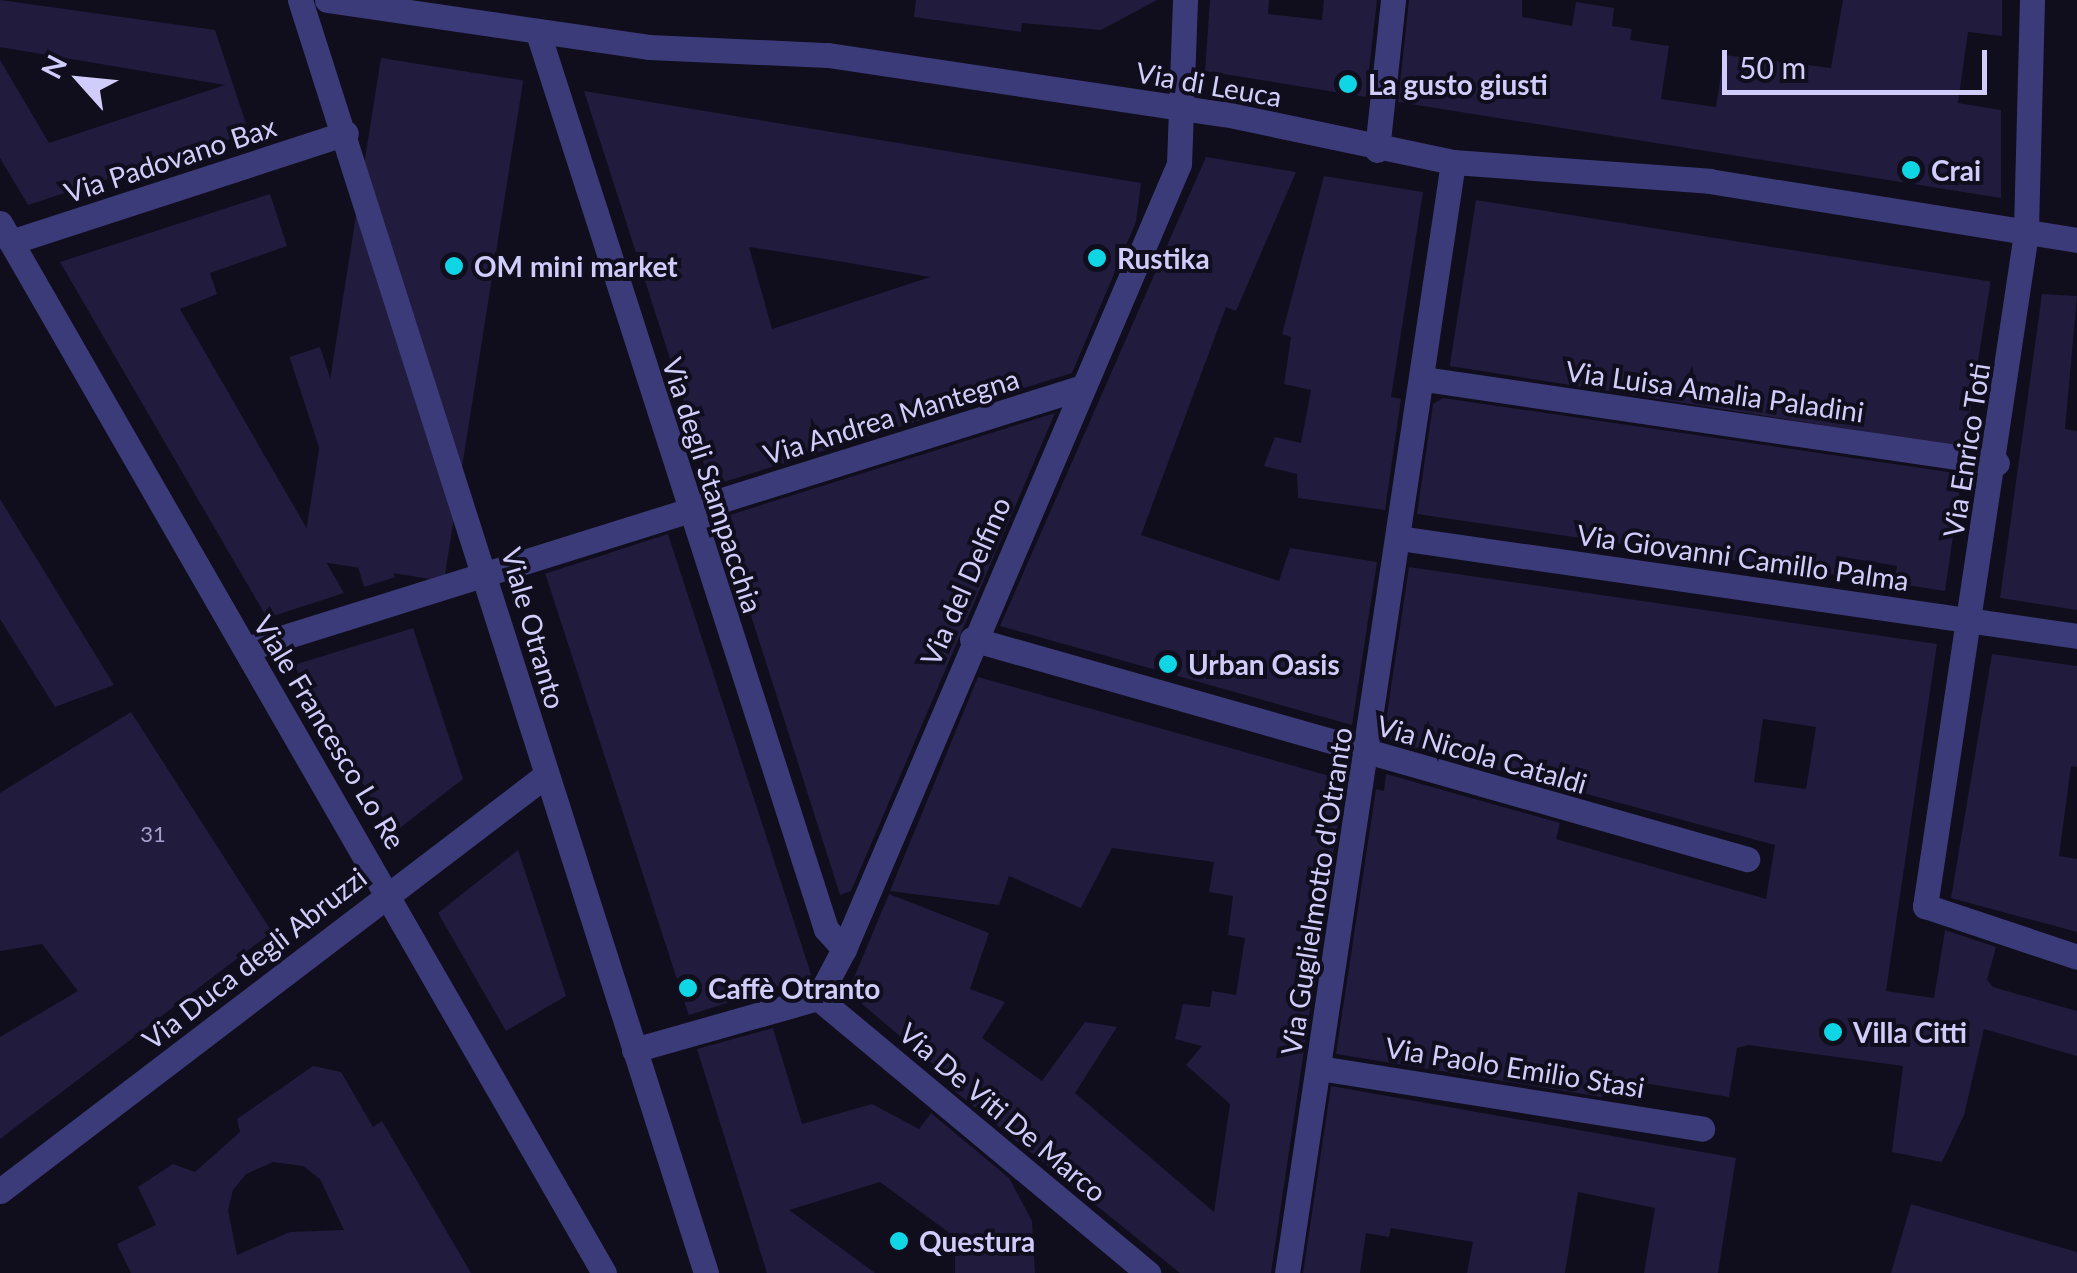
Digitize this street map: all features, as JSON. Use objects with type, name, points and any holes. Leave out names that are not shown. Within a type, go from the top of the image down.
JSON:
[{"type":"street","name":"Viale Otranto","points":[[300,0],[488,574],[546,775],[706,1273]]},
{"type":"street","name":"Via di Leuca","points":[[328,0],[538,34],[828,55],[1178,107],[1377,150],[1453,162],[1709,181],[2077,240]]},
{"type":"street","name":"Via del Delfino","points":[[818,998],[844,949],[972,638],[1179,164],[1178,107],[1185,0]]},
{"type":"street","points":[[1377,150],[1393,0]]},
{"type":"street","name":"Via Enrico Toti","points":[[2032,0],[2026,232],[1997,463],[1924,906],[2077,957]]},
{"type":"street","name":"Via degli Stampacchia","points":[[538,34],[826,930],[844,949]]},
{"type":"street","name":"Via Padovano Bax","points":[[6,233],[346,133]]},
{"type":"street","name":"Via Guglielmotto d'Otranto","points":[[1288,1273],[1369,754],[1453,162]]},
{"type":"street","name":"Viale Francesco Lo Re","points":[[6,233],[389,890],[604,1273]]},
{"type":"street","name":"Via Luisa Amalia Paladini","points":[[1424,378],[1997,463]]},
{"type":"street","name":"Via Andrea Mantegna","points":[[246,649],[1083,387]]},
{"type":"street","name":"Via Giovanni Camillo Palma","points":[[1400,538],[2077,636]]},
{"type":"street","name":"Via Nicola Cataldi","points":[[972,638],[1746,859]]},
{"type":"street","name":"Via Duca degli Abruzzi","points":[[0,1191],[389,890],[546,775]]},
{"type":"street","points":[[634,1050],[818,998]]},
{"type":"street","name":"Via De Viti De Marco","points":[[818,998],[1148,1273]]},
{"type":"street","name":"Via Paolo Emilio Stasi","points":[[1319,1068],[1702,1128]]},
{"type":"building","points":[[0,0],[215,30],[249,133],[28,205],[0,158],[0,60],[49,143],[225,85],[0,47]]},
{"type":"building","points":[[916,0],[1157,0],[1101,30],[1022,23],[1021,32],[914,17]]},
{"type":"building","points":[[1210,0],[1269,0],[1268,14],[1322,20],[1324,0],[1377,0],[1366,97],[1205,71]]},
{"type":"building","points":[[1409,0],[1522,0],[1522,17],[1572,26],[1576,2],[1614,8],[1612,26],[1632,29],[1630,40],[1669,46],[1661,99],[1716,107],[1724,55],[1831,68],[1843,0],[2002,0],[2002,36],[1968,32],[1958,103],[2001,110],[2001,198],[1398,102]]},
{"type":"building","points":[[381,58],[523,81],[444,581],[302,559]]},
{"type":"building","points":[[584,91],[1141,183],[1136,222],[1072,373],[711,486]],"holes":[[[749,247],[930,277],[772,329]]]},
{"type":"building","points":[[1206,157],[1296,172],[1236,311],[1226,307],[1141,535],[1279,581],[1290,548],[1377,562],[1352,725],[1000,626]]},
{"type":"building","points":[[1324,176],[1423,192],[1391,397],[1401,399],[1385,510],[1298,498],[1297,474],[1264,466],[1275,437],[1301,443],[1311,390],[1284,384],[1291,337],[1282,334]]},
{"type":"building","points":[[270,194],[287,246],[210,273],[217,294],[180,309],[344,593],[267,618],[60,262]]},
{"type":"building","points":[[1476,200],[1991,282],[1964,447],[1450,366]]},
{"type":"building","points":[[2042,294],[2077,296],[2065,429],[2077,431],[2077,610],[2000,598]]},
{"type":"building","points":[[320,347],[395,577],[364,587],[290,357]]},
{"type":"building","points":[[1443,398],[1962,474],[1945,591],[1894,583],[1897,566],[1837,556],[1834,575],[1417,514],[1433,404]]},
{"type":"building","points":[[1055,413],[851,891],[840,895],[720,518]]},
{"type":"building","points":[[0,499],[114,685],[55,707],[0,619]]},
{"type":"building","points":[[668,534],[811,975],[689,1015],[545,574]]},
{"type":"building","points":[[1409,567],[1937,644],[1886,991],[1934,998],[1945,930],[1996,947],[1987,980],[1993,987],[2077,1011],[2077,1056],[1984,1029],[1964,1115],[1942,1162],[1892,1152],[1903,1066],[1748,1045],[1737,1048],[1729,1097],[1606,1077],[1602,1097],[1336,1054],[1376,789],[1384,791],[1386,774],[1560,823],[1556,839],[1766,899],[1775,845],[1391,741],[1384,734]],"holes":[[[1763,719],[1816,727],[1806,789],[1754,782]]]},
{"type":"building","points":[[413,628],[463,779],[392,834],[294,665]]},
{"type":"building","points":[[1992,654],[2077,666],[2077,767],[2071,766],[2059,856],[2077,859],[2077,932],[1951,898]]},
{"type":"building","points":[[978,677],[1344,780],[1271,1273],[1180,1273],[951,1088],[955,1083],[848,992],[889,894],[989,933],[970,989],[1005,1002],[982,1038],[1042,1081],[1085,1022],[1117,1027],[1075,1093],[1214,1212],[1230,1104],[1186,1065],[1202,1046],[1175,1039],[1183,1004],[1210,1007],[1212,991],[1236,995],[1245,938],[1228,935],[1233,896],[1209,892],[1214,862],[1112,848],[1081,908],[1009,876],[999,905],[890,891]]},
{"type":"building","points":[[131,712],[272,932],[0,1139],[0,1037],[78,991],[42,944],[0,951],[0,793]]},
{"type":"building","points":[[518,850],[566,996],[506,1031],[438,913]]},
{"type":"building","points":[[773,1028],[802,1124],[872,1104],[919,1129],[931,1113],[1009,1178],[1032,1221],[1035,1273],[955,1273],[955,1237],[880,1182],[789,1210],[875,1273],[767,1273],[697,1049]]},
{"type":"building","points":[[313,1066],[341,1072],[373,1127],[382,1121],[471,1273],[131,1273],[117,1244],[156,1225],[138,1187],[173,1164],[195,1172],[240,1132],[237,1119]],"holes":[[[273,1162],[303,1166],[320,1179],[344,1230],[290,1232],[237,1255],[228,1210],[233,1190],[246,1174]]]},
{"type":"building","points":[[1331,1086],[1736,1158],[1718,1273],[1644,1273],[1655,1208],[1578,1192],[1565,1273],[1467,1273],[1473,1242],[1391,1228],[1389,1237],[1366,1233],[1360,1273],[1303,1273]]},
{"type":"building","points":[[1911,1204],[2077,1252],[2077,1273],[1891,1273]]},
{"type":"place","name":"La gusto giusti","points":[[1348,84]]},
{"type":"place","name":"Crai","points":[[1911,170]]},
{"type":"place","name":"Rustika","points":[[1097,258]]},
{"type":"place","name":"OM mini market","points":[[454,266]]},
{"type":"place","name":"Urban Oasis","points":[[1168,664]]},
{"type":"place","name":"Caffè Otranto","points":[[688,988]]},
{"type":"place","name":"Villa Citti","points":[[1833,1032]]},
{"type":"place","name":"Questura","points":[[899,1241]]}]
